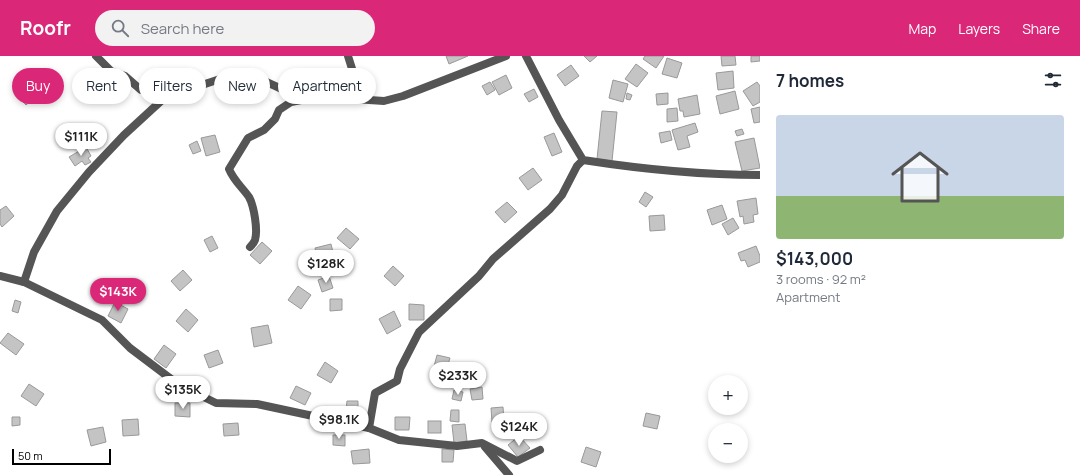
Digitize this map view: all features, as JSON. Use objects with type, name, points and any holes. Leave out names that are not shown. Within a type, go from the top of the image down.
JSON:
[{"type":"street","points":[[96,56],[111,71],[125,76],[139,88]]},
{"type":"street","points":[[348,56],[352,68]]},
{"type":"street","points":[[376,101],[403,96],[506,56]]},
{"type":"street","points":[[526,56],[559,120],[583,160]]},
{"type":"street","points":[[206,84],[223,78],[253,76],[278,87]]},
{"type":"street","points":[[24,282],[34,252],[56,211],[124,134],[158,104]]},
{"type":"street","points":[[250,247],[255,241],[256,234],[254,211],[250,199],[233,178],[229,169],[248,138],[264,130],[275,119],[279,110],[288,104]]},
{"type":"street","points":[[583,160],[617,165],[711,174],[760,175]]},
{"type":"street","points":[[369,428],[375,393],[397,381],[400,369],[419,332],[479,276],[493,259],[550,209],[562,195],[577,166],[583,160]]},
{"type":"street","points":[[0,276],[24,282],[102,320],[130,348],[179,384],[216,403],[257,404],[369,428],[399,440],[457,446],[482,444],[517,461],[540,450]]},
{"type":"street","points":[[482,444],[509,475]]},
{"type":"building","points":[[446,56],[468,56],[449,64]]},
{"type":"building","points":[[584,56],[597,56],[590,62]]},
{"type":"building","points":[[645,56],[664,56],[656,68],[643,59]]},
{"type":"building","points":[[721,56],[735,56],[736,65],[722,66]]},
{"type":"building","points":[[751,56],[760,56],[760,61],[751,62]]},
{"type":"building","points":[[667,58],[682,63],[677,78],[662,74]]},
{"type":"building","points":[[636,64],[648,73],[637,87],[625,79]]},
{"type":"building","points":[[571,65],[579,76],[565,86],[557,75]]},
{"type":"building","points":[[733,71],[734,88],[718,90],[716,73]]},
{"type":"building","points":[[506,75],[512,88],[499,95],[492,82]]},
{"type":"building","points":[[613,80],[628,84],[623,102],[609,98]]},
{"type":"building","points":[[490,82],[495,90],[487,95],[482,86]]},
{"type":"building","points":[[757,82],[760,86],[760,102],[753,106],[743,91]]},
{"type":"building","points":[[534,89],[538,97],[529,102],[524,94]]},
{"type":"building","points":[[735,91],[739,109],[720,114],[716,96]]},
{"type":"building","points":[[627,93],[632,95],[630,100],[626,99]]},
{"type":"building","points":[[668,93],[668,104],[657,105],[656,94]]},
{"type":"building","points":[[697,95],[700,114],[684,117],[683,111],[680,111],[678,99]]},
{"type":"building","points":[[760,107],[760,122],[754,123],[751,109]]},
{"type":"building","points":[[677,108],[678,121],[667,122],[667,109]]},
{"type":"building","points":[[602,111],[617,112],[612,161],[597,159]]},
{"type":"building","points":[[695,123],[698,132],[687,136],[690,147],[678,150],[672,130]]},
{"type":"building","points":[[742,129],[744,134],[737,136],[735,131]]},
{"type":"building","points":[[670,131],[672,140],[661,143],[659,133]]},
{"type":"building","points":[[554,133],[562,152],[552,156],[544,137]]},
{"type":"building","points":[[215,135],[220,152],[206,156],[201,138]]},
{"type":"building","points":[[754,138],[760,168],[742,171],[735,142]]},
{"type":"building","points":[[197,141],[201,151],[193,154],[189,145]]},
{"type":"building","points":[[86,147],[91,156],[88,158],[91,162],[85,165],[82,161],[75,166],[69,157]]},
{"type":"building","points":[[533,168],[542,180],[528,190],[519,178]]},
{"type":"building","points":[[645,192],[653,197],[646,207],[639,202]]},
{"type":"building","points":[[756,198],[758,214],[753,215],[754,222],[744,224],[743,216],[740,217],[737,201]]},
{"type":"building","points":[[507,202],[517,212],[505,223],[495,212]]},
{"type":"building","points":[[722,205],[727,219],[712,225],[707,210]]},
{"type":"building","points":[[6,206],[14,216],[2,227],[0,224],[0,210]]},
{"type":"building","points":[[664,215],[665,230],[650,231],[649,216]]},
{"type":"building","points":[[733,218],[739,228],[728,235],[722,224]]},
{"type":"building","points":[[346,228],[359,239],[350,249],[337,238]]},
{"type":"building","points":[[212,236],[218,248],[210,252],[204,240]]},
{"type":"building","points":[[262,242],[272,251],[260,264],[250,255]]},
{"type":"building","points":[[331,244],[335,261],[319,265],[315,248]]},
{"type":"building","points":[[756,246],[760,256],[760,262],[748,267],[745,260],[741,261],[738,253]]},
{"type":"building","points":[[393,266],[404,276],[395,286],[384,276]]},
{"type":"building","points":[[183,270],[192,280],[180,291],[171,281]]},
{"type":"building","points":[[329,276],[333,288],[322,292],[318,280]]},
{"type":"building","points":[[298,286],[311,295],[301,309],[288,300]]},
{"type":"building","points":[[330,299],[342,299],[342,310],[330,311]]},
{"type":"building","points":[[15,300],[21,302],[18,313],[12,311]]},
{"type":"building","points":[[115,302],[128,309],[121,323],[108,316]]},
{"type":"building","points":[[409,304],[424,305],[424,320],[409,320]]},
{"type":"building","points":[[186,309],[198,320],[188,332],[176,321]]},
{"type":"building","points":[[394,311],[401,326],[387,334],[379,319]]},
{"type":"building","points":[[268,325],[272,343],[254,347],[251,328]]},
{"type":"building","points":[[8,333],[24,344],[16,355],[0,343]]},
{"type":"building","points":[[164,345],[176,354],[166,368],[154,359]]},
{"type":"building","points":[[218,350],[223,363],[209,368],[204,355]]},
{"type":"building","points":[[437,355],[450,358],[446,371],[442,370],[440,376],[432,374]]},
{"type":"building","points":[[325,362],[338,371],[331,383],[317,375]]},
{"type":"building","points":[[29,384],[44,394],[36,406],[21,396]]},
{"type":"building","points":[[296,386],[311,393],[305,405],[290,398]]},
{"type":"building","points":[[482,387],[483,399],[472,400],[470,389]]},
{"type":"building","points":[[454,390],[463,392],[461,401],[452,399]]},
{"type":"building","points":[[347,401],[358,401],[358,411],[346,410]]},
{"type":"building","points":[[175,403],[190,403],[190,417],[175,416]]},
{"type":"building","points":[[503,407],[504,421],[492,422],[491,408]]},
{"type":"building","points":[[451,410],[459,410],[459,422],[450,421]]},
{"type":"building","points":[[646,413],[660,416],[657,429],[643,426]]},
{"type":"building","points":[[12,417],[20,417],[20,425],[12,426]]},
{"type":"building","points":[[395,417],[410,417],[409,430],[395,430]]},
{"type":"building","points":[[138,419],[139,435],[123,436],[122,420]]},
{"type":"building","points":[[428,421],[441,421],[441,433],[428,433]]},
{"type":"building","points":[[238,423],[239,435],[224,436],[223,424]]},
{"type":"building","points":[[465,424],[467,441],[454,443],[452,425]]},
{"type":"building","points":[[103,427],[106,442],[91,446],[87,430]]},
{"type":"building","points":[[333,435],[345,435],[345,446],[333,445]]},
{"type":"building","points":[[519,436],[530,448],[518,457],[508,445]]},
{"type":"building","points":[[586,447],[601,452],[596,467],[581,462]]},
{"type":"building","points":[[369,449],[370,463],[353,464],[351,451]]},
{"type":"building","points":[[442,449],[454,450],[453,462],[442,462]]}]
